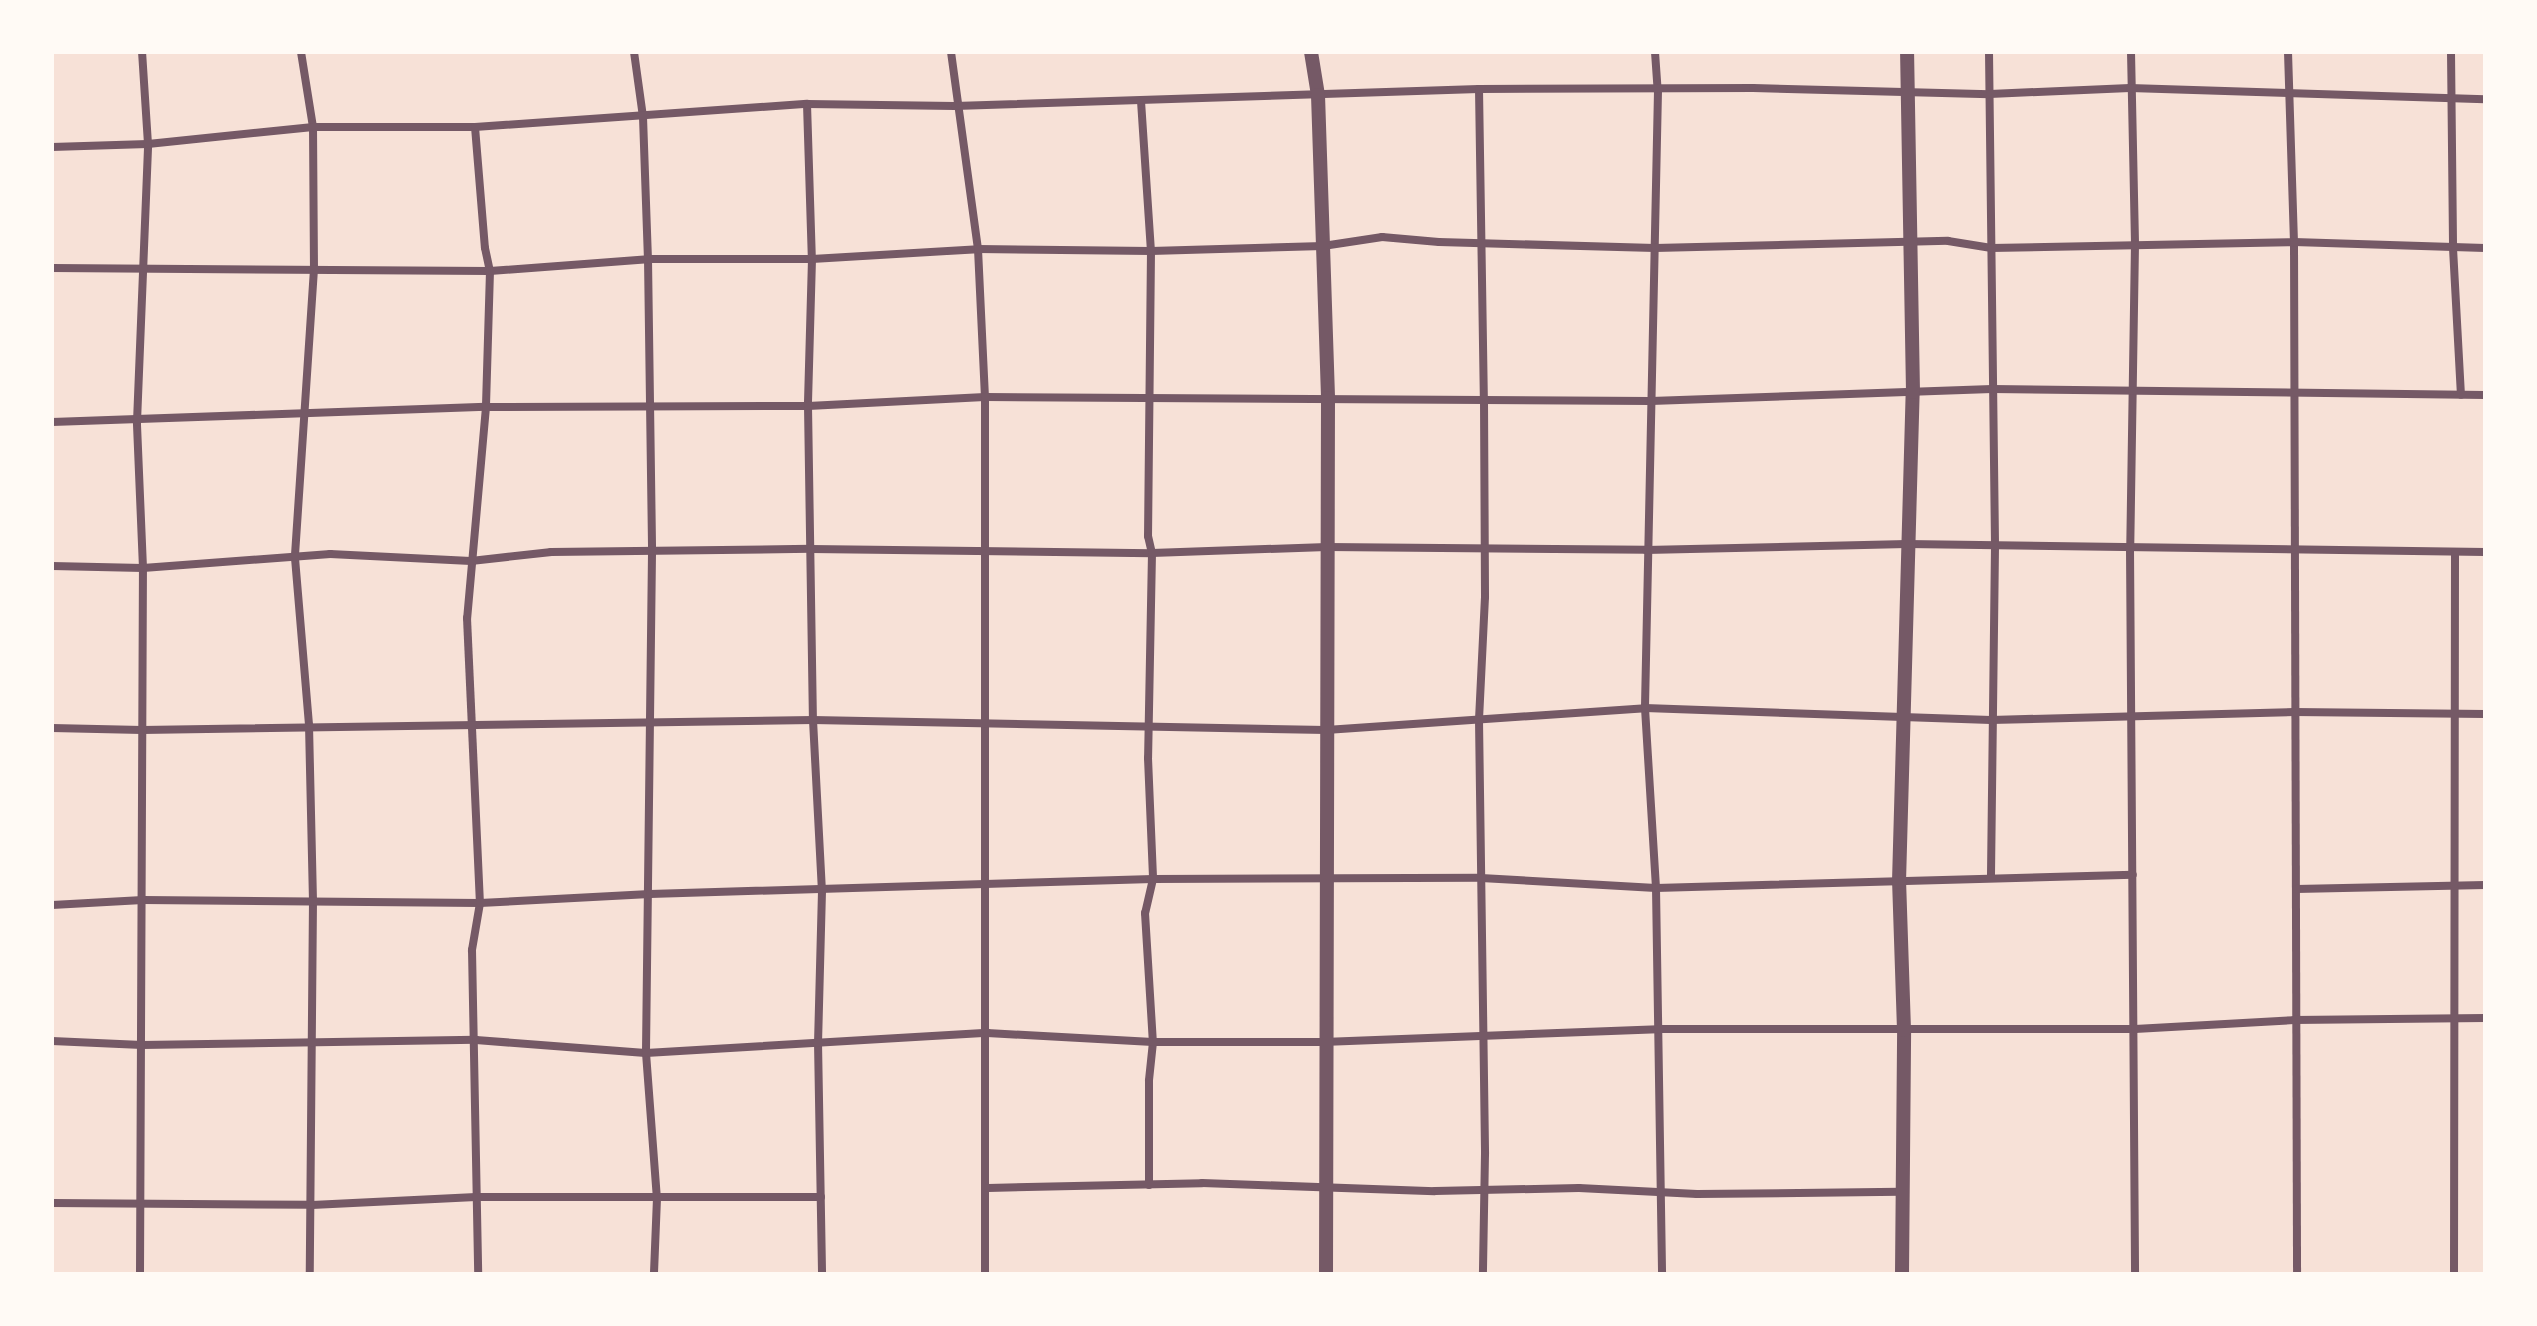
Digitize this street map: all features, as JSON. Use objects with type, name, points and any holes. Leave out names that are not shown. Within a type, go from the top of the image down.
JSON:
[{"type":"street","points":[[140,1274],[143,568],[137,422],[148,144],[142,52]]},
{"type":"street","points":[[301,52],[313,127],[314,269],[295,558],[309,725],[313,900],[310,1274]]},
{"type":"street","points":[[634,52],[643,117],[648,259],[647,409],[652,553],[646,1053],[657,1198],[654,1274]]},
{"type":"street","points":[[951,52],[955,106],[978,249],[985,397],[983,724],[988,1188],[985,1274]]},
{"type":"street","points":[[1311,52],[1318,95],[1328,398],[1323,1042],[1326,1274]]},
{"type":"street","points":[[1655,52],[1658,91],[1645,708],[1656,888],[1662,1274]]},
{"type":"street","points":[[1902,1274],[1900,1192],[1904,1030],[1899,882],[1913,392],[1907,241],[1907,52]]},
{"type":"street","points":[[1989,52],[1995,547],[1991,877]]},
{"type":"street","points":[[2131,52],[2135,244],[2130,549],[2135,1274]]},
{"type":"street","points":[[2288,52],[2294,242],[2292,394],[2297,1274]]},
{"type":"street","points":[[2451,52],[2453,248],[2461,395]]},
{"type":"street","points":[[52,147],[148,144],[313,127],[475,127],[807,104],[955,106],[1479,89],[1658,91],[1753,88],[1990,94],[2130,88],[2485,99]]},
{"type":"street","points":[[1479,89],[1485,597],[1479,720],[1483,1274]]},
{"type":"street","points":[[1141,101],[1151,251],[1148,536],[1152,553],[1151,727],[1148,758],[1153,879],[1145,926],[1153,1042],[1149,1081],[1149,1185]]},
{"type":"street","points":[[807,104],[812,259],[808,406],[813,720],[822,891],[818,1042],[822,1274]]},
{"type":"street","points":[[475,127],[485,248],[490,271],[486,407],[467,618],[480,903],[472,950],[478,1274]]},
{"type":"street","points":[[52,268],[490,271],[648,259],[812,259],[978,249],[1151,251],[1323,246],[1382,237],[1655,248],[1948,241],[1991,248],[2294,242],[2485,248]]},
{"type":"street","points":[[52,422],[137,422],[486,407],[647,409],[808,406],[985,397],[1651,401],[1992,389],[2485,395]]},
{"type":"street","points":[[52,566],[143,568],[330,554],[471,561],[551,552],[811,549],[1152,553],[1327,547],[1646,550],[1907,544],[2485,552]]},
{"type":"street","points":[[2454,1274],[2455,552]]},
{"type":"street","points":[[52,728],[142,730],[309,725],[813,720],[1326,730],[1645,708],[1991,720],[2294,712],[2485,714]]},
{"type":"street","points":[[52,905],[143,900],[480,903],[650,894],[1153,879],[1324,881],[1481,878],[1656,888],[2133,875]]},
{"type":"street","points":[[2296,889],[2485,885]]},
{"type":"street","points":[[52,1041],[142,1045],[476,1040],[646,1053],[987,1033],[1153,1042],[1323,1042],[1658,1029],[2135,1029],[2294,1020],[2485,1018]]},
{"type":"street","points":[[988,1188],[1149,1185],[1484,1191],[1579,1188],[1900,1192]]},
{"type":"street","points":[[52,1203],[312,1205],[476,1197],[821,1197]]}]
